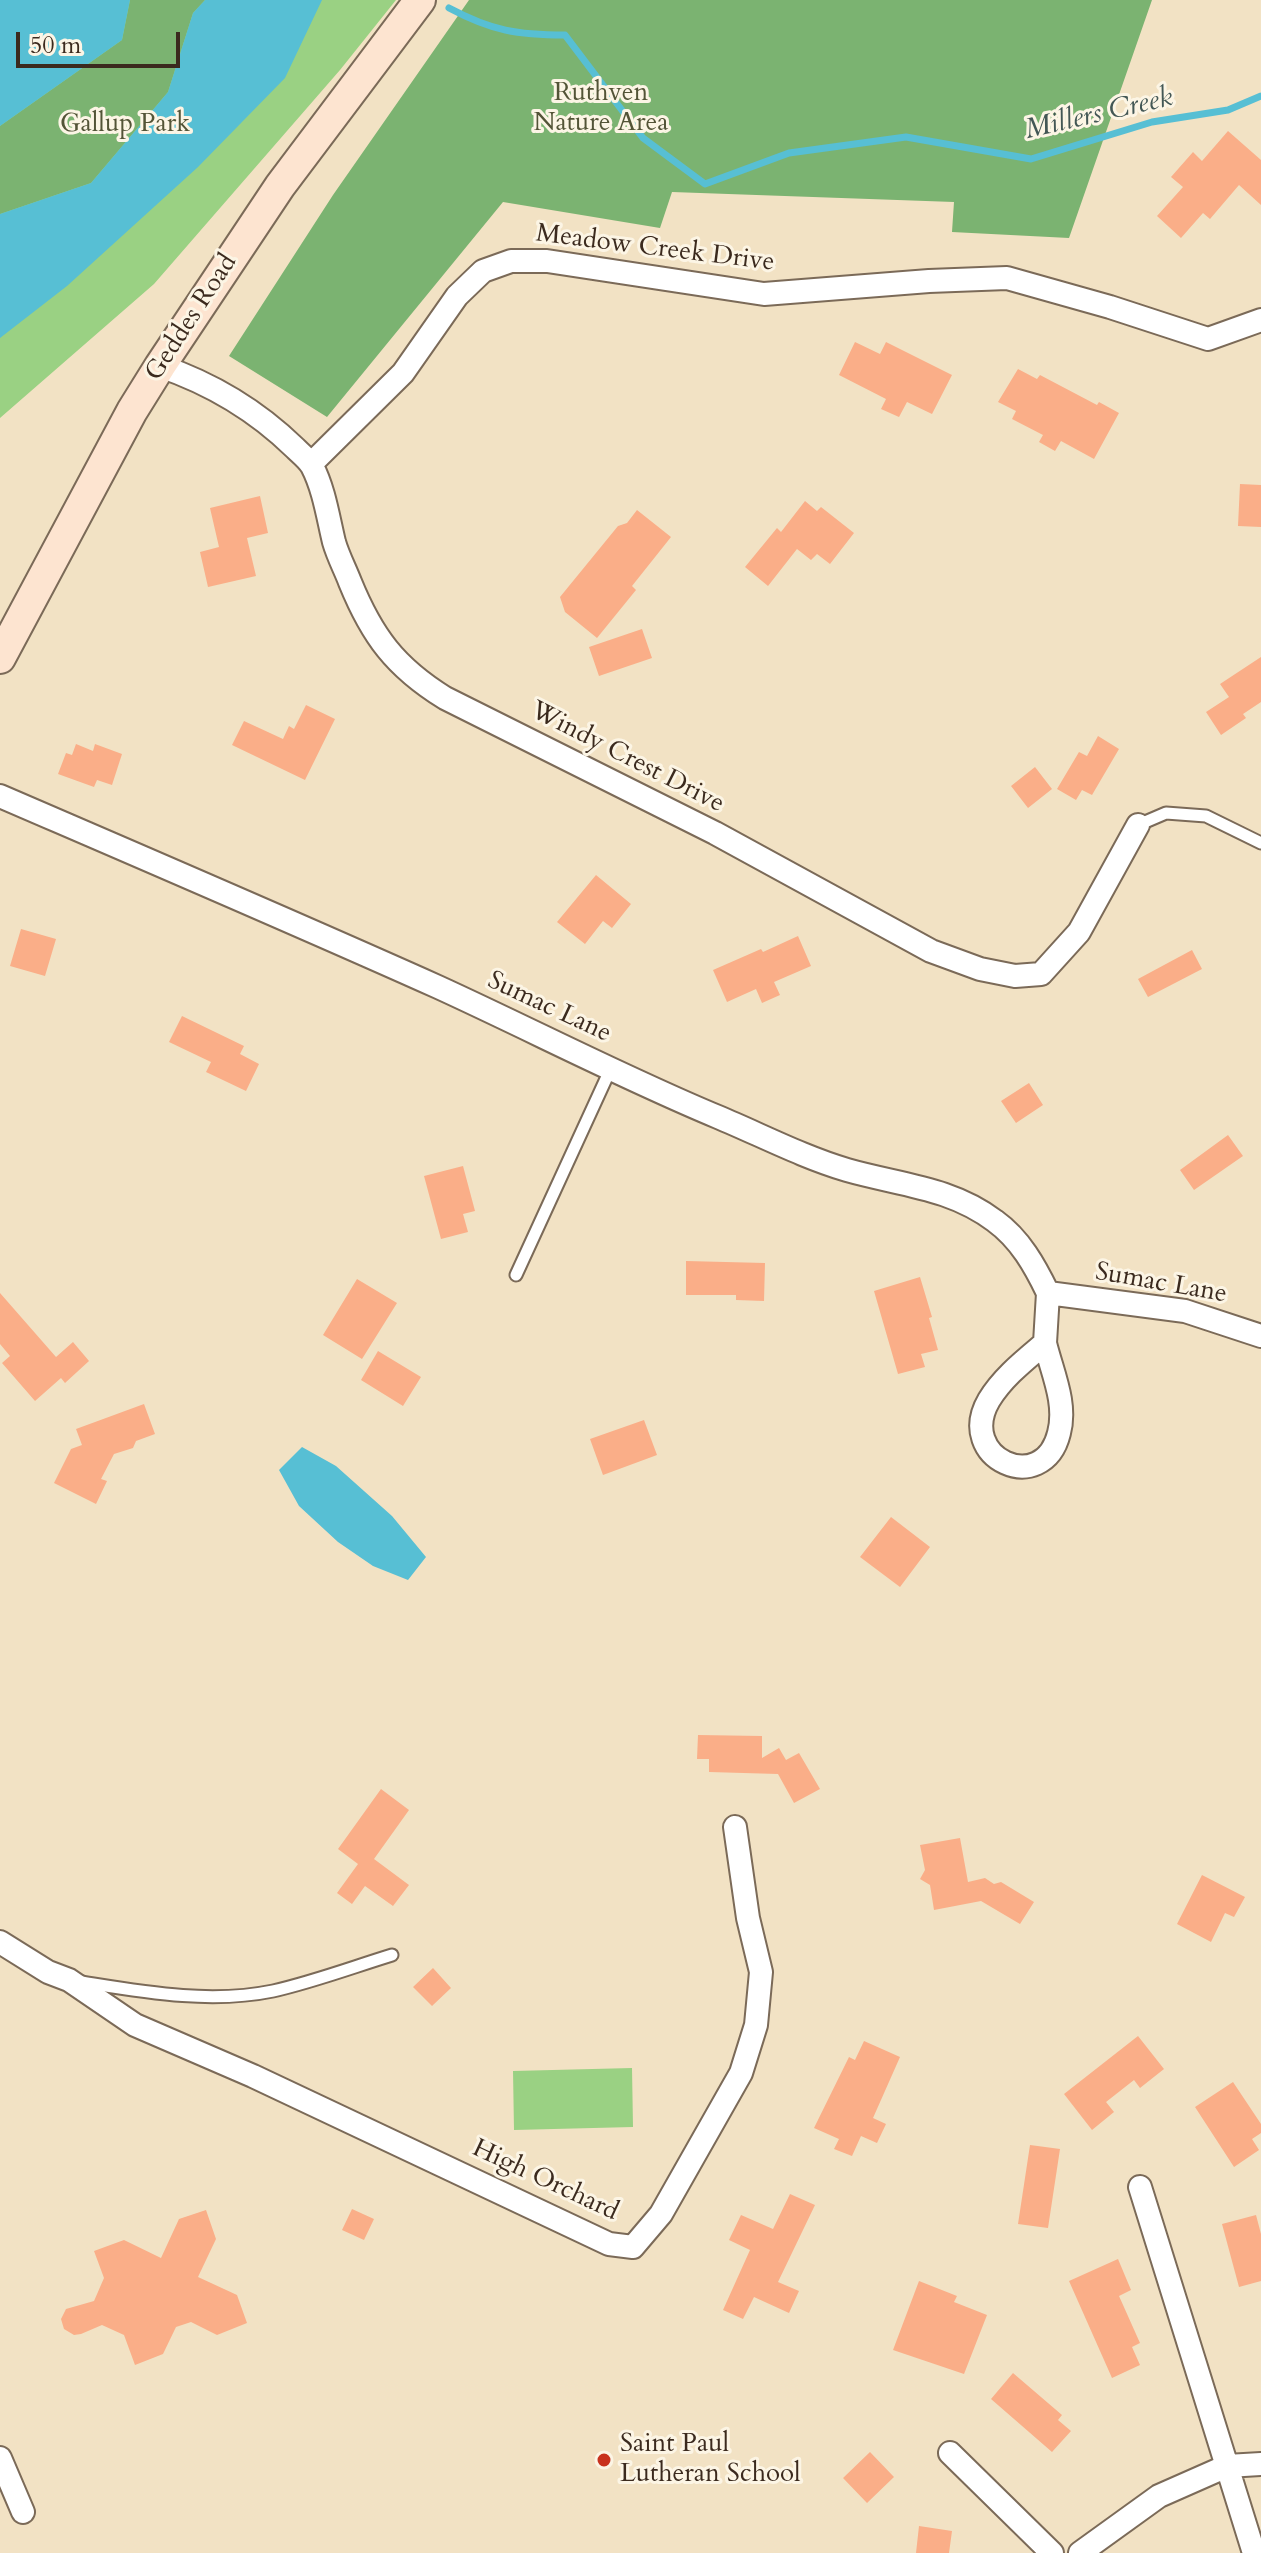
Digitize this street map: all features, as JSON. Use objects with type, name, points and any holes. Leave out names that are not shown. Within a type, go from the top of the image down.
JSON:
[{"type":"main road","name":"Geddes Road","points":[[0,658],[132,411],[160,366],[280,186],[420,0]]},
{"type":"street","name":"Meadow Creek Drive","points":[[311,464],[403,373],[457,296],[483,271],[511,261],[547,261],[764,294],[1007,278],[1208,339],[1261,320]]},
{"type":"street","name":"Windy Crest Drive","points":[[160,366],[192,377],[240,403],[279,433],[311,464],[326,505],[335,546],[363,615],[388,652],[417,680],[445,698],[715,833],[931,951],[980,969],[1015,976],[1041,974],[1079,932],[1138,825]]},
{"type":"street","name":"Sumac Lane","points":[[0,796],[397,969],[714,1116],[821,1160],[850,1170],[910,1183],[972,1207],[995,1221],[1015,1240],[1033,1263],[1048,1293],[1185,1311],[1261,1336]]},
{"type":"street","points":[[1045,1343],[1005,1380],[988,1401],[982,1419],[981,1436],[988,1450],[1015,1466],[1028,1467],[1040,1463],[1051,1452],[1059,1434],[1062,1412],[1045,1343],[1048,1293]]},
{"type":"street","name":"High Orchard","points":[[69,1980],[135,2025],[267,2082],[609,2244],[633,2247],[661,2214],[741,2073],[756,2025],[761,1972],[748,1918],[735,1827]]},
{"type":"street","points":[[0,1942],[48,1972],[69,1980]]},
{"type":"street","points":[[1140,2187],[1254,2553]]},
{"type":"street","points":[[950,2453],[1052,2553]]},
{"type":"street","points":[[0,2458],[23,2512]]},
{"type":"street","points":[[1080,2553],[1159,2496],[1227,2466],[1261,2464]]},
{"type":"lane","points":[[1138,825],[1166,813],[1206,816],[1261,843]]},
{"type":"lane","points":[[516,1275],[611,1068]]},
{"type":"lane","points":[[69,1980],[156,1994],[219,1996],[272,1991],[392,1955]]},
{"type":"green space","name":"Gallup Park","points":[[0,0],[396,0],[340,70],[154,284],[0,418]]},
{"type":"green space","points":[[130,0],[205,0],[193,13],[168,92],[91,183],[0,214],[0,126],[122,40]]},
{"type":"green space","name":"Ruthven Nature Area","points":[[469,0],[1152,0],[1069,238],[952,232],[954,202],[672,192],[660,228],[503,202],[327,417],[229,356],[333,195]]},
{"type":"green space","points":[[632,2068],[633,2127],[514,2130],[513,2071]]},
{"type":"water","points":[[0,0],[130,0],[122,40],[0,126]]},
{"type":"water","points":[[205,0],[322,0],[285,78],[198,167],[67,286],[0,338],[0,214],[91,183],[168,92],[193,13]]},
{"type":"water","points":[[302,1447],[336,1466],[392,1516],[426,1557],[408,1580],[373,1566],[338,1542],[299,1506],[279,1470]]},
{"type":"building","points":[[1228,131],[1261,160],[1261,205],[1239,185],[1210,219],[1203,213],[1181,238],[1157,216],[1183,187],[1171,177],[1193,152],[1202,161]]},
{"type":"building","points":[[855,342],[880,354],[886,342],[952,375],[932,414],[907,402],[899,417],[881,409],[886,399],[839,375]]},
{"type":"building","points":[[1018,369],[1037,379],[1040,375],[1119,413],[1094,459],[1061,441],[1055,451],[1039,442],[1043,435],[1012,419],[1016,411],[998,402]]},
{"type":"building","points":[[1240,484],[1261,485],[1261,527],[1238,526]]},
{"type":"building","points":[[260,496],[268,533],[247,538],[256,576],[208,587],[200,552],[219,547],[210,508]]},
{"type":"building","points":[[805,501],[817,511],[821,507],[854,533],[830,564],[817,554],[811,560],[797,549],[768,586],[745,567],[777,528],[781,532]]},
{"type":"building","points":[[637,510],[671,537],[632,586],[636,590],[597,638],[565,612],[560,597],[618,526],[627,523]]},
{"type":"building","points":[[642,629],[652,658],[599,676],[589,647]]},
{"type":"building","points":[[1261,657],[1261,702],[1243,714],[1246,718],[1221,735],[1206,712],[1229,697],[1220,684]]},
{"type":"building","points":[[306,705],[335,719],[305,780],[232,745],[244,721],[283,739],[289,726],[294,729]]},
{"type":"building","points":[[1098,736],[1119,749],[1092,795],[1082,790],[1076,800],[1057,789],[1079,752],[1087,756]]},
{"type":"building","points":[[76,744],[93,751],[95,744],[122,754],[112,785],[97,780],[94,787],[58,774],[66,753],[72,755]]},
{"type":"building","points":[[1035,767],[1052,789],[1028,808],[1011,786]]},
{"type":"building","points":[[596,875],[631,904],[612,928],[603,921],[585,944],[557,922]]},
{"type":"building","points":[[21,929],[56,939],[45,976],[10,966]]},
{"type":"building","points":[[798,936],[811,966],[774,982],[780,995],[762,1003],[756,989],[727,1002],[713,970]]},
{"type":"building","points":[[1192,950],[1202,969],[1148,997],[1138,979]]},
{"type":"building","points":[[182,1016],[244,1046],[240,1054],[259,1064],[246,1091],[206,1072],[211,1062],[169,1042]]},
{"type":"building","points":[[1029,1083],[1043,1105],[1016,1123],[1001,1101]]},
{"type":"building","points":[[1228,1135],[1243,1156],[1194,1190],[1180,1170]]},
{"type":"building","points":[[463,1166],[475,1211],[463,1214],[468,1232],[441,1239],[424,1176]]},
{"type":"building","points":[[686,1261],[765,1263],[764,1301],[736,1300],[736,1295],[686,1295]]},
{"type":"building","points":[[920,1277],[938,1350],[921,1354],[925,1367],[898,1374],[874,1291]]},
{"type":"building","points":[[357,1279],[397,1303],[362,1359],[323,1335]]},
{"type":"building","points":[[0,1293],[56,1357],[73,1342],[89,1361],[65,1383],[61,1378],[35,1401],[2,1363],[10,1356],[0,1344]]},
{"type":"building","points":[[378,1351],[421,1377],[403,1406],[361,1380]]},
{"type":"building","points":[[144,1404],[155,1434],[136,1441],[133,1448],[114,1454],[101,1479],[107,1481],[96,1504],[54,1483],[71,1449],[82,1445],[76,1429]]},
{"type":"building","points":[[644,1420],[657,1455],[603,1475],[590,1439]]},
{"type":"building","points":[[891,1517],[930,1547],[900,1587],[860,1557]]},
{"type":"building","points":[[698,1735],[762,1736],[762,1758],[779,1748],[786,1760],[799,1753],[820,1789],[794,1803],[778,1774],[709,1772],[709,1759],[697,1759]]},
{"type":"building","points":[[381,1789],[409,1810],[374,1859],[409,1885],[393,1906],[365,1886],[352,1904],[337,1893],[358,1864],[338,1849]]},
{"type":"building","points":[[960,1838],[968,1882],[985,1878],[994,1884],[1001,1882],[1034,1902],[1020,1924],[981,1901],[934,1910],[930,1885],[920,1879],[925,1870],[920,1845]]},
{"type":"building","points":[[1202,1875],[1245,1897],[1234,1917],[1225,1913],[1211,1942],[1177,1924]]},
{"type":"building","points":[[433,1968],[451,1988],[432,2006],[413,1987]]},
{"type":"building","points":[[1138,2036],[1164,2069],[1140,2088],[1134,2080],[1106,2102],[1114,2112],[1092,2130],[1064,2094]]},
{"type":"building","points":[[864,2041],[900,2057],[873,2118],[886,2124],[877,2143],[861,2136],[852,2156],[834,2149],[839,2139],[814,2128],[849,2057],[855,2060]]},
{"type":"building","points":[[1233,2082],[1261,2124],[1261,2133],[1252,2139],[1259,2150],[1234,2167],[1195,2107]]},
{"type":"building","points":[[1030,2145],[1060,2149],[1048,2228],[1018,2224]]},
{"type":"building","points":[[790,2194],[815,2205],[778,2282],[799,2291],[789,2313],[754,2297],[743,2319],[723,2310],[750,2250],[729,2240],[741,2215],[773,2229]]},
{"type":"building","points":[[352,2209],[374,2219],[364,2240],[342,2230]]},
{"type":"building","points":[[206,2210],[216,2239],[198,2277],[237,2295],[247,2323],[217,2335],[191,2322],[176,2327],[163,2354],[135,2365],[124,2335],[102,2325],[74,2335],[64,2329],[61,2319],[66,2309],[94,2301],[104,2278],[94,2251],[124,2240],[161,2258],[179,2219]]},
{"type":"building","points":[[1256,2215],[1261,2234],[1261,2281],[1239,2287],[1222,2224]]},
{"type":"building","points":[[1118,2259],[1131,2290],[1119,2296],[1140,2343],[1132,2347],[1140,2365],[1112,2378],[1069,2281]]},
{"type":"building","points":[[919,2281],[957,2296],[954,2302],[987,2315],[964,2374],[893,2350]]},
{"type":"building","points":[[1013,2373],[1062,2415],[1058,2420],[1071,2431],[1052,2452],[991,2399]]},
{"type":"building","points":[[870,2452],[894,2477],[867,2503],[843,2478]]},
{"type":"building","points":[[919,2526],[952,2531],[949,2553],[916,2553]]},
{"type":"waterway","name":"Millers Creek","points":[[449,8],[506,30],[565,35],[643,138],[705,184],[789,153],[906,137],[1031,159],[1152,122],[1228,110],[1261,96]]},
{"type":"place","name":"Saint Paul Lutheran School","points":[[604,2460]]}]
